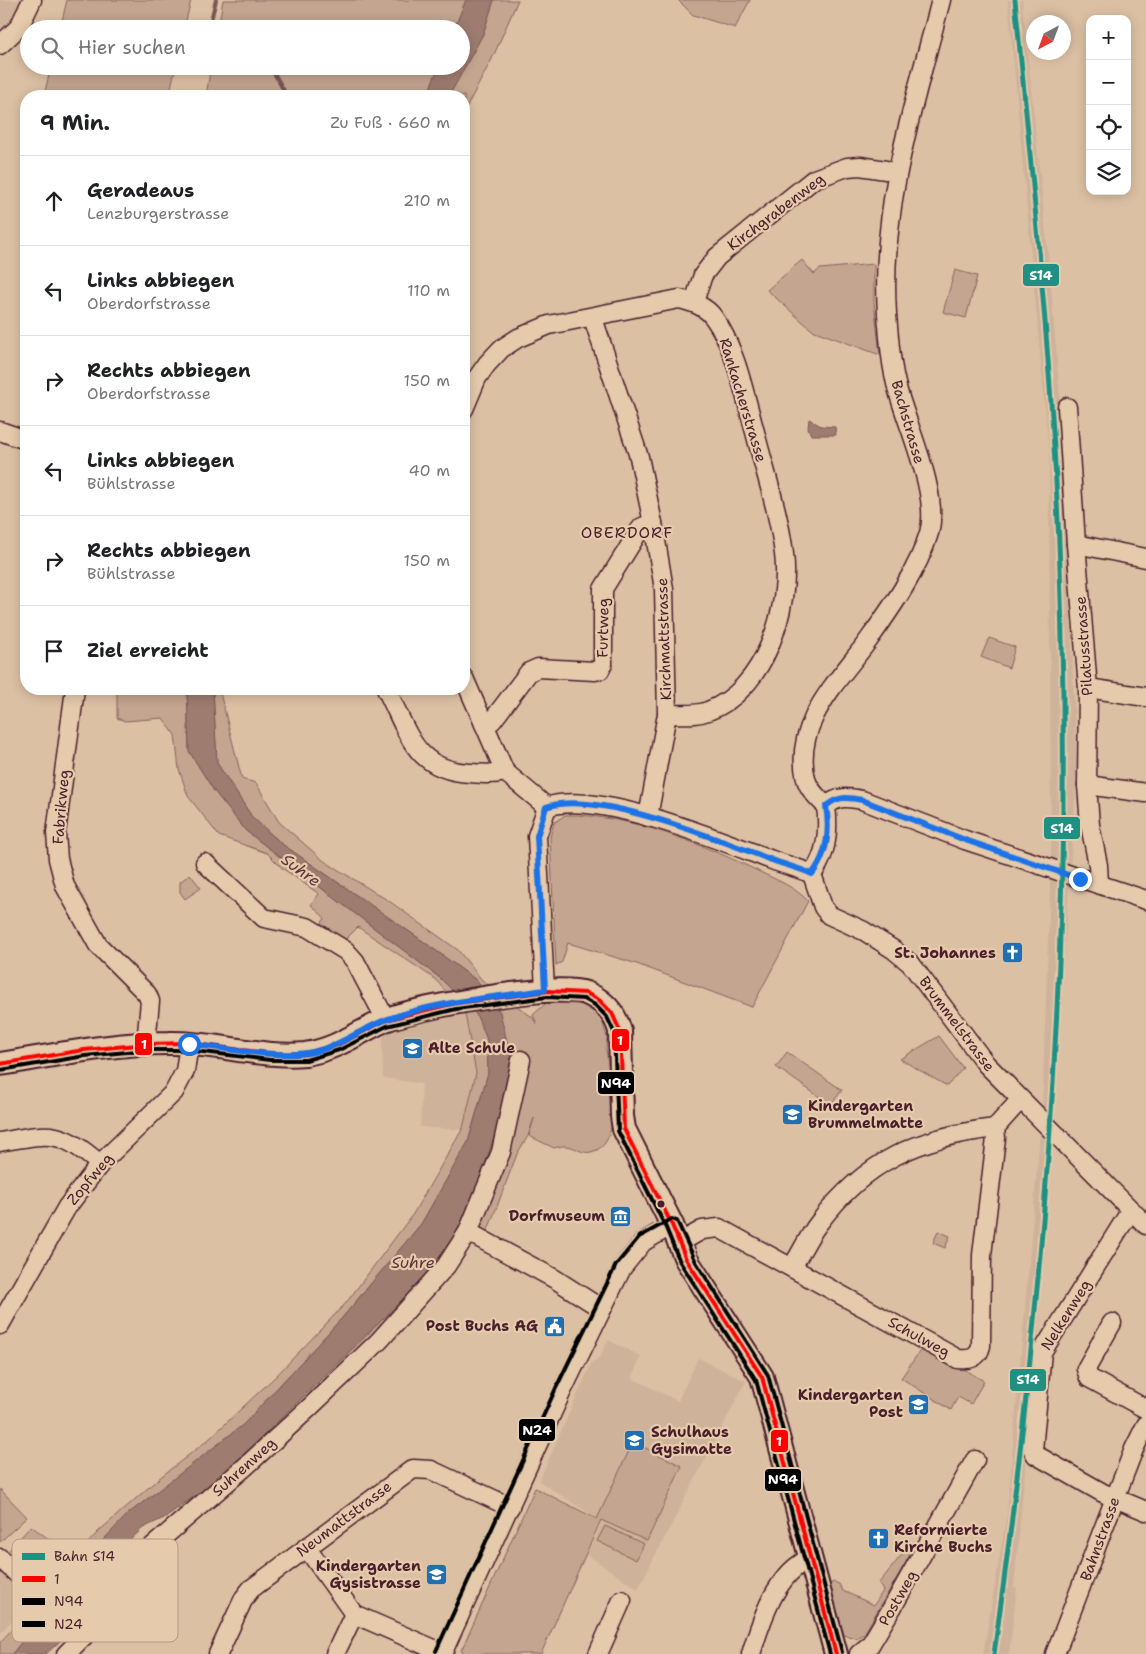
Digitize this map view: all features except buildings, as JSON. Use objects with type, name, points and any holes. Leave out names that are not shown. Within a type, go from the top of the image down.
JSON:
[{"type":"main road","points":[[0,1064],[146,1044],[189,1044],[277,1054],[308,1053],[334,1046],[386,1020],[456,1004],[545,990],[576,990],[608,1006],[617,1020],[620,1031],[624,1129],[702,1286],[752,1358],[762,1377],[836,1654]]},
{"type":"street","points":[[22,20],[32,0]]},
{"type":"street","name":"Bachstrasse","points":[[826,806],[814,794],[806,780],[804,756],[814,715],[830,688],[874,631],[908,577],[920,556],[932,521],[930,500],[922,469],[895,379],[887,315],[886,270],[896,172],[941,0]]},
{"type":"street","points":[[0,45],[20,25]]},
{"type":"street","name":"Kirchgrabenweg","points":[[694,302],[703,274],[717,257],[814,179],[847,168],[860,166],[886,170]]},
{"type":"street","points":[[470,395],[477,378],[501,349],[518,338],[549,325],[593,318],[679,299],[694,302]]},
{"type":"street","name":"Rankacherstrasse","points":[[667,714],[693,714],[708,711],[725,703],[751,679],[768,649],[779,619],[786,590],[784,554],[772,496],[739,376],[724,334],[714,317],[694,302]]},
{"type":"street","name":"Kirchmattstrasse","points":[[593,318],[631,430],[653,523],[664,589],[667,714],[648,817]]},
{"type":"street","name":"Pilatusstrasse","points":[[1067,407],[1088,688],[1087,785],[1090,825],[1098,864],[1099,884]]},
{"type":"street","points":[[0,431],[20,438]]},
{"type":"street","name":"Furtweg","points":[[484,724],[492,720],[529,672],[538,668],[600,670],[603,664],[604,589],[639,531],[642,527],[653,523]]},
{"type":"street","points":[[1076,544],[1146,558]]},
{"type":"street","points":[[1088,688],[1146,697]]},
{"type":"street","points":[[470,692],[505,772],[546,807]]},
{"type":"street","name":"Fabrikweg","points":[[74,695],[56,833],[58,859],[65,886],[98,945],[147,994],[150,1001],[146,1044]]},
{"type":"street","points":[[389,695],[419,751],[430,763],[451,771],[489,774],[505,772]]},
{"type":"street","points":[[1087,785],[1146,793]]},
{"type":"street","points":[[546,807],[567,802],[599,806],[648,817],[708,836],[812,874],[819,866],[828,834],[826,806],[835,799],[846,797],[862,800],[965,840],[1146,900]]},
{"type":"street","points":[[545,990],[537,836],[546,807]]},
{"type":"street","points":[[205,863],[264,918],[307,927],[346,951],[356,961],[386,1020]]},
{"type":"street","name":"Brummelstrasse","points":[[812,874],[821,902],[829,915],[879,940],[911,964],[970,1044],[1020,1100],[1146,1225]]},
{"type":"street","name":"Zopfweg","points":[[0,1325],[66,1207],[100,1164],[174,1092],[185,1071],[189,1044]]},
{"type":"street","name":"Suhrenweg","points":[[161,1539],[238,1474],[379,1341],[452,1259],[468,1232],[501,1152],[521,1060]]},
{"type":"street","points":[[792,1267],[816,1226],[832,1207],[850,1187],[889,1158],[906,1149],[943,1137],[995,1128],[1020,1100]]},
{"type":"street","name":"Schulweg","points":[[443,1654],[602,1309],[622,1268],[633,1252],[653,1234],[675,1234],[719,1228],[958,1359],[970,1360],[976,1356],[981,1346],[982,1255],[996,1138],[995,1128]]},
{"type":"street","points":[[0,1142],[32,1136],[62,1137],[100,1164]]},
{"type":"street","name":"Nelkenweg","points":[[1132,1210],[1042,1352],[1033,1450],[1036,1455],[1115,1498],[1146,1511]]},
{"type":"street","points":[[468,1232],[555,1278],[602,1309]]},
{"type":"street","points":[[1112,1323],[1086,1369],[1089,1378],[1146,1409]]},
{"type":"street","name":"Bahnstrasse","points":[[1055,1654],[1115,1498],[1140,1452],[1146,1425]]},
{"type":"street","name":"Postweg","points":[[859,1654],[870,1645],[888,1616],[975,1460]]},
{"type":"street","name":"Neumattstrasse","points":[[218,1654],[244,1598],[251,1589],[413,1469],[431,1470],[510,1507]]},
{"type":"street","points":[[306,1547],[354,1614],[443,1654]]},
{"type":"street","points":[[0,1558],[12,1569]]},
{"type":"street","points":[[751,1654],[763,1619],[785,1578],[793,1568],[811,1558]]},
{"type":"street","points":[[598,1654],[622,1600]]},
{"type":"street","points":[[335,1654],[354,1614]]},
{"type":"street","name":"Suhrenweg","points":[[66,1654],[74,1642]]},
{"type":"shaded area","points":[[0,0],[27,0],[11,23],[0,32]]},
{"type":"shaded area","points":[[67,0],[191,0],[186,20],[62,20]]},
{"type":"shaded area","points":[[223,0],[466,0],[458,20],[220,20]]},
{"type":"shaded area","points":[[494,0],[518,0],[492,59],[470,101],[470,90],[452,90],[461,75],[470,75],[470,58],[483,34]]},
{"type":"shaded area","points":[[678,0],[750,0],[735,28],[693,15]]},
{"type":"shaded area","points":[[1008,0],[1022,0],[1026,60],[1028,60],[1050,273],[1064,450],[1077,771],[1037,1343],[1014,1587],[1017,1588],[1009,1654],[983,1654],[1007,1514],[1042,1112],[1051,857],[1049,452]]},
{"type":"shaded area","points":[[49,75],[174,75],[170,90],[45,90]]},
{"type":"shaded area","points":[[210,75],[435,75],[429,90],[207,90]]},
{"type":"shaded area","points":[[802,260],[814,274],[820,269],[874,264],[874,302],[880,355],[812,330],[767,290]]},
{"type":"shaded area","points":[[955,270],[977,276],[966,318],[943,312]]},
{"type":"shaded area","points":[[989,638],[1015,647],[1009,668],[981,657]]},
{"type":"shaded area","points":[[117,695],[187,695],[189,751],[214,791],[246,831],[440,978],[476,1014],[487,1039],[488,1073],[468,1142],[421,1224],[342,1318],[244,1424],[129,1514],[104,1539],[92,1539],[158,1479],[208,1440],[277,1375],[346,1303],[413,1214],[463,1128],[476,1073],[465,1014],[435,979],[358,927],[344,941],[321,924],[325,918],[311,905],[319,894],[282,868],[267,853],[219,836],[188,796],[179,769],[175,735],[163,718],[125,721],[117,718]]},
{"type":"shaded area","points":[[213,695],[221,695],[242,779],[256,783],[279,822],[324,861],[389,901],[458,950],[482,980],[532,1017],[537,1024],[533,1015],[546,1003],[581,1004],[601,1016],[607,1038],[606,1049],[613,1108],[609,1137],[602,1147],[591,1152],[583,1152],[566,1146],[554,1148],[529,1136],[534,1118],[528,1136],[517,1154],[488,1230],[462,1241],[392,1320],[181,1515],[178,1507],[219,1479],[428,1275],[473,1199],[504,1108],[476,980],[282,844],[252,817],[217,763]]},
{"type":"shaded area","points":[[565,815],[589,816],[640,825],[690,841],[779,881],[792,888],[808,901],[752,1007],[634,963],[568,943],[562,962],[556,965],[550,837],[554,823]]},
{"type":"shaded area","points":[[190,874],[201,888],[185,899],[180,892],[180,882]]},
{"type":"shaded area","points":[[456,1004],[465,1014],[476,1073],[463,1128],[462,1130],[420,1127],[422,1084],[383,1078],[382,1046],[386,1020]]},
{"type":"shaded area","points":[[939,1036],[963,1068],[947,1086],[900,1059]]},
{"type":"shaded area","points":[[787,1052],[842,1090],[831,1105],[776,1067]]},
{"type":"shaded area","points":[[938,1231],[950,1236],[945,1248],[933,1243]]},
{"type":"shaded area","name":"Schulhaus Gysimatte","points":[[608,1340],[641,1356],[632,1378],[678,1401],[698,1358],[746,1381],[638,1589],[587,1555],[602,1522],[539,1481],[592,1362],[600,1357]]},
{"type":"shaded area","points":[[924,1345],[984,1381],[971,1404],[958,1397],[951,1410],[901,1378]]},
{"type":"shaded area","points":[[633,1442],[682,1466],[647,1541],[601,1520],[541,1654],[468,1654],[461,1651],[535,1488],[597,1519]]},
{"type":"shaded area","points":[[0,1489],[27,1517],[0,1542]]},
{"type":"shaded area","points":[[31,1526],[49,1539],[19,1539]]},
{"type":"shaded area","points":[[605,1526],[644,1544],[636,1560],[597,1541]]},
{"type":"shaded area","points":[[12,1547],[12,1569],[1,1559]]},
{"type":"shaded area","points":[[908,1547],[913,1550],[864,1634],[856,1638],[844,1635],[829,1584],[834,1582],[839,1584],[843,1591],[874,1605],[883,1591],[879,1583]]},
{"type":"shaded area","points":[[0,1562],[12,1574],[12,1620],[0,1634]]},
{"type":"shaded area","points":[[12,1629],[12,1642],[22,1642],[12,1654],[0,1654],[0,1642]]},
{"type":"water","points":[[466,0],[494,0],[483,34],[470,58],[470,20],[458,20]]},
{"type":"water","points":[[435,75],[461,75],[452,90],[429,90]]},
{"type":"water","points":[[809,419],[821,426],[835,427],[836,435],[811,435],[808,428]]},
{"type":"water","name":"Suhre","points":[[187,695],[213,695],[217,763],[252,817],[282,844],[476,980],[500,1012],[511,1059],[504,1108],[473,1199],[452,1240],[428,1275],[219,1479],[164,1518],[143,1528],[131,1539],[104,1539],[129,1513],[244,1424],[342,1318],[421,1224],[468,1142],[488,1073],[487,1039],[476,1014],[440,978],[246,831],[214,791],[189,751]]},
{"type":"water","name":"Suhre","points":[[22,1642],[59,1642],[46,1654],[12,1654]]},
{"type":"waterway","points":[[211,20],[216,0]]},
{"type":"waterway","points":[[275,75],[284,90]]},
{"type":"rail line","name":"S14","points":[[994,1654],[1026,1402],[1049,1148],[1061,895],[1063,767],[1060,560],[1051,400],[1015,0]]},
{"type":"transit line","name":"1","points":[[0,1064],[84,1050],[148,1044],[186,1043],[271,1054],[305,1054],[337,1045],[385,1020],[455,1003],[547,991],[586,993],[599,1000],[612,1013],[620,1031],[624,1129],[672,1225],[686,1259],[762,1377],[836,1654]]},
{"type":"transit line","name":"N94","points":[[1,1070],[85,1056],[148,1050],[186,1050],[270,1060],[306,1060],[339,1050],[387,1026],[456,1009],[547,997],[584,999],[595,1005],[607,1017],[614,1032],[618,1131],[666,1228],[680,1262],[756,1380],[830,1654]]},
{"type":"transit line","name":"N24","points":[[436,1651],[556,1388],[616,1265],[639,1237],[672,1219],[677,1221],[696,1262],[768,1375],[842,1652]]},
{"type":"place","name":"St. Johannes","points":[[1012,953]]},
{"type":"place","name":"Alte Schule","points":[[412,1048]]},
{"type":"place","name":"Kindergarten Brummelmatte","points":[[792,1115]]},
{"type":"place","name":"Dorfmuseum","points":[[621,1216]]},
{"type":"place","name":"Post Buchs AG","points":[[554,1326]]},
{"type":"place","name":"Kindergarten Post","points":[[919,1404]]},
{"type":"place","name":"Schulhaus Gysimatte","points":[[635,1441]]},
{"type":"place","name":"Reformierte Kirche Buchs","points":[[878,1539]]},
{"type":"place","name":"Kindergarten Gysistrasse","points":[[437,1575]]},
{"type":"district","name":"OBERDORF","points":[[627,532]]},
{"type":"route","points":[[189,1044],[277,1054],[308,1053],[326,1049],[386,1020],[413,1012],[545,990],[537,836],[546,807],[556,804],[567,802],[599,806],[648,817],[708,836],[812,874],[819,866],[828,834],[826,806],[835,799],[846,797],[862,800],[965,840],[1080,879]]}]
